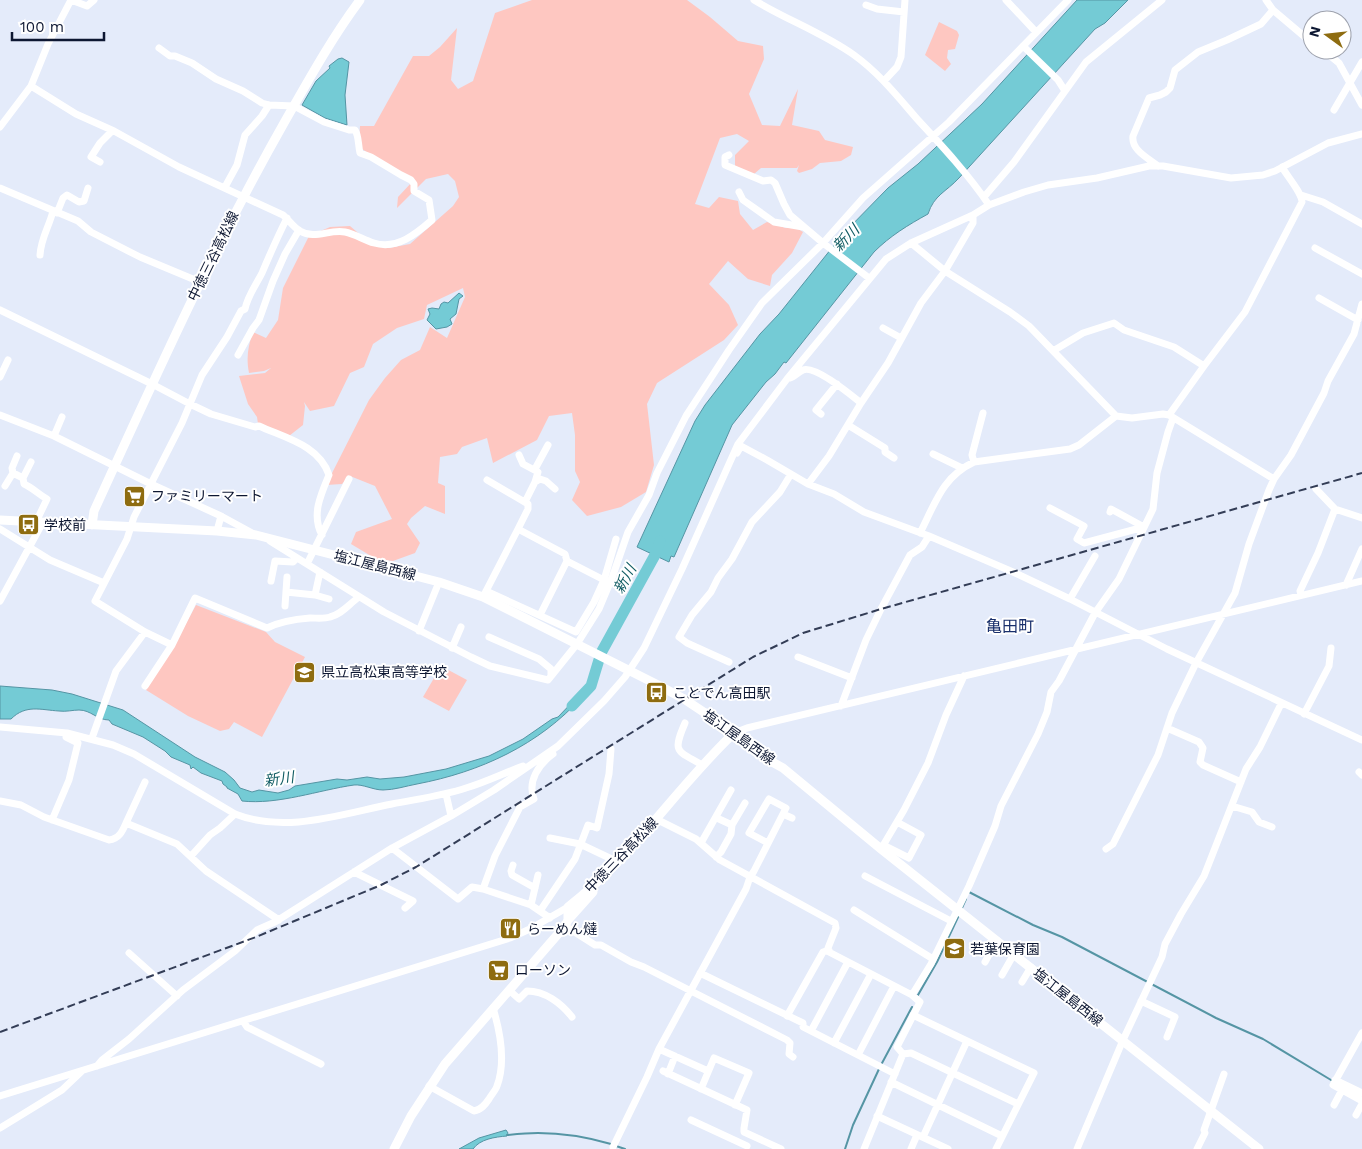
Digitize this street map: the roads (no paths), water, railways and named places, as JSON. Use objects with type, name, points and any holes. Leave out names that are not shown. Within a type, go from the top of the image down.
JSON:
[{"type":"main road","name":"中徳三谷高松線","points":[[92,525],[94,511],[200,282],[244,196],[294,106],[337,31],[360,0]]},
{"type":"main road","name":"塩江屋島西線","points":[[0,520],[216,531],[260,536],[484,594],[684,699],[734,733],[765,758],[783,768],[1259,1149]]},
{"type":"main road","name":"中徳三谷高松線","points":[[568,906],[618,862],[702,765],[734,733]]},
{"type":"main road","points":[[394,1149],[429,1086],[445,1064],[594,892],[603,877]]},
{"type":"main road","points":[[566,923],[568,906]]},
{"type":"street","points":[[0,125],[31,86],[48,44],[71,0],[88,6],[94,0]]},
{"type":"street","points":[[754,0],[838,44],[867,64],[934,137],[989,205]]},
{"type":"street","points":[[884,81],[897,67],[901,57],[905,0]]},
{"type":"street","points":[[1006,0],[1036,32]]},
{"type":"street","points":[[0,416],[54,436],[260,536],[359,597],[452,648],[490,666],[548,680],[579,645],[594,617],[607,592],[628,532],[686,416],[762,303],[823,243],[863,198],[934,137],[1068,0]]},
{"type":"street","points":[[984,198],[1014,162],[1086,62],[1162,0]]},
{"type":"street","points":[[1266,0],[1273,10],[1302,35]]},
{"type":"street","points":[[866,5],[904,12]]},
{"type":"street","points":[[1158,166],[1135,147],[1132,141],[1149,98],[1166,92],[1170,88],[1175,70],[1198,52],[1261,24],[1273,10]]},
{"type":"street","points":[[1024,47],[1058,80],[1065,91]]},
{"type":"street","points":[[31,86],[76,114],[179,167],[225,187],[287,218],[291,224],[308,235],[344,232],[376,243],[390,245],[404,241],[432,220],[429,200],[414,191],[414,184],[411,180],[371,156],[360,153],[358,134],[355,130],[324,122],[294,106],[262,103],[243,91],[216,79],[192,63],[175,56],[170,56],[159,48]]},
{"type":"street","points":[[1335,60],[1339,63],[1362,105]]},
{"type":"street","points":[[1334,110],[1362,62]]},
{"type":"street","points":[[225,187],[238,165],[245,135],[269,105]]},
{"type":"street","points":[[100,162],[91,157],[100,143],[112,131]]},
{"type":"street","points":[[98,1066],[102,1060],[257,930],[279,920],[392,848],[494,790],[558,746],[604,701],[644,648],[682,569],[724,473],[746,433],[866,276],[886,259],[911,243],[973,215],[989,205],[1048,185],[1097,178],[1134,168],[1158,166],[1231,178],[1263,175],[1328,143],[1362,134]]},
{"type":"street","points":[[729,155],[725,157],[725,165],[763,181],[771,180],[775,183],[790,215],[866,276]]},
{"type":"street","points":[[912,996],[933,959],[951,921],[959,910],[995,826],[1000,806],[1043,723],[1051,692],[1096,613],[1119,579],[1144,527],[1152,509],[1157,472],[1171,417],[1204,366],[1239,322],[1253,300],[1302,202],[1301,195],[1289,180],[1282,167]]},
{"type":"street","points":[[0,188],[78,221],[91,232],[140,257],[200,282]]},
{"type":"street","points":[[40,255],[43,236],[63,198],[67,195],[79,202],[84,201],[88,188]]},
{"type":"street","points":[[739,192],[743,200],[774,222],[803,227]]},
{"type":"street","points":[[1301,195],[1323,202],[1362,224]]},
{"type":"street","points":[[808,484],[829,456],[883,370],[921,303],[945,271],[973,223],[973,215]]},
{"type":"street","points":[[172,645],[145,632],[95,601],[127,539],[130,527],[190,404],[202,375],[227,337],[241,311],[245,309],[252,287],[261,274],[287,218]]},
{"type":"street","points":[[238,355],[259,320],[285,254],[299,230]]},
{"type":"street","points":[[911,243],[945,271],[1029,326],[1116,416],[1132,418],[1162,414],[1171,417],[1274,479]]},
{"type":"street","points":[[1315,248],[1362,274]]},
{"type":"street","points":[[1319,298],[1360,316]]},
{"type":"street","points":[[1106,849],[1113,844],[1158,755],[1172,713],[1196,663],[1234,593],[1264,501],[1274,479],[1292,456],[1324,393],[1328,381],[1354,334],[1362,304]]},
{"type":"street","points":[[0,310],[211,414],[255,427],[259,426],[294,441],[322,459],[329,475],[318,504],[317,515],[322,535]]},
{"type":"street","points":[[1054,351],[1083,333],[1114,323],[1124,330],[1174,347],[1204,366]]},
{"type":"street","points":[[883,328],[902,338]]},
{"type":"street","points":[[0,377],[8,360]]},
{"type":"street","points":[[787,379],[794,377],[803,370],[809,369],[837,384],[861,403]]},
{"type":"street","points":[[821,414],[816,410],[837,384]]},
{"type":"street","points":[[974,462],[972,455],[984,413]]},
{"type":"street","points":[[920,533],[941,491],[952,476],[962,468],[974,462],[1070,449],[1079,445],[1116,416]]},
{"type":"street","points":[[54,436],[62,417]]},
{"type":"street","points":[[848,425],[884,448],[885,452],[894,458]]},
{"type":"street","points":[[535,469],[548,445]]},
{"type":"street","points":[[724,473],[728,472],[741,446],[808,484],[834,494],[864,512],[929,536],[1013,572],[1196,663],[1362,740]]},
{"type":"street","points":[[933,454],[962,468]]},
{"type":"street","points":[[520,455],[523,464],[538,472],[525,502]]},
{"type":"street","points":[[5,486],[13,473],[12,468],[17,456]]},
{"type":"street","points":[[0,601],[29,548],[47,499],[36,494],[34,489],[24,484],[24,478],[31,462]]},
{"type":"street","points":[[13,473],[24,478]]},
{"type":"street","points":[[729,662],[687,643],[679,637],[692,615],[711,592],[718,578],[732,559],[752,522],[780,492],[791,474]]},
{"type":"street","points":[[307,564],[349,478]]},
{"type":"street","points":[[535,482],[540,479],[554,489]]},
{"type":"street","points":[[487,480],[528,504],[528,509],[484,594],[540,615],[576,632],[594,602],[604,580],[616,539]]},
{"type":"street","points":[[1316,490],[1335,508],[1362,518]]},
{"type":"street","points":[[1050,508],[1084,526],[1077,539],[1084,543],[1144,527]]},
{"type":"street","points":[[1301,595],[1300,590],[1318,554],[1335,508]]},
{"type":"street","points":[[1110,512],[1111,509],[1144,527]]},
{"type":"street","points":[[216,531],[221,516]]},
{"type":"street","points":[[0,529],[50,560],[104,583]]},
{"type":"street","points":[[518,529],[564,554],[567,561],[604,580]]},
{"type":"street","points":[[841,706],[866,640],[900,572],[910,555],[922,547],[929,536]]},
{"type":"street","points":[[1346,585],[1362,549]]},
{"type":"street","points":[[1070,599],[1095,556]]},
{"type":"street","points":[[271,581],[275,561],[293,562],[298,558]]},
{"type":"street","points":[[540,615],[567,561]]},
{"type":"street","points":[[315,595],[320,572]]},
{"type":"street","points":[[285,606],[287,577]]},
{"type":"street","points":[[734,733],[747,728],[1362,581]]},
{"type":"street","points":[[419,631],[439,582]]},
{"type":"street","points":[[286,592],[315,595],[329,599]]},
{"type":"street","points":[[145,686],[172,645],[195,598],[267,628],[308,618],[328,618],[346,609],[359,597]]},
{"type":"street","points":[[452,648],[461,628]]},
{"type":"street","points":[[92,738],[112,680],[121,662],[145,632]]},
{"type":"street","points":[[489,637],[539,659],[551,669],[551,676]]},
{"type":"street","points":[[1304,714],[1329,666],[1331,648]]},
{"type":"street","points":[[798,657],[852,678]]},
{"type":"street","points":[[897,822],[921,835],[909,858],[882,847],[928,763],[946,715],[964,676]]},
{"type":"street","points":[[1077,1149],[1123,1040],[1162,958],[1169,936],[1204,876],[1246,769],[1282,704]]},
{"type":"street","points":[[685,723],[677,741],[679,751],[702,765]]},
{"type":"street","points":[[0,727],[67,733],[92,738],[134,754],[235,814],[268,821],[295,823],[446,794],[481,783],[533,762]]},
{"type":"street","points":[[1167,728],[1199,742],[1203,748],[1200,762],[1241,782]]},
{"type":"street","points":[[52,820],[69,780],[78,743],[66,737],[67,733]]},
{"type":"street","points":[[483,889],[495,856],[520,807],[534,799],[530,789],[536,770],[556,752],[558,746]]},
{"type":"street","points":[[540,911],[571,864],[588,825],[597,828],[609,774],[610,749]]},
{"type":"street","points":[[0,801],[21,805],[52,820],[109,840],[115,840],[120,835],[145,782]]},
{"type":"street","points":[[701,843],[731,790]]},
{"type":"street","points":[[446,794],[451,816]]},
{"type":"street","points":[[613,1146],[648,1077],[659,1049],[746,889],[750,876],[768,843],[786,808],[769,798],[749,833],[768,843]]},
{"type":"street","points":[[716,856],[721,852],[731,834],[732,825],[745,802]]},
{"type":"street","points":[[1232,806],[1252,812],[1259,822],[1272,827]]},
{"type":"street","points":[[190,856],[210,835],[235,814]]},
{"type":"street","points":[[783,814],[792,818]]},
{"type":"street","points":[[656,819],[685,833],[701,843],[716,856],[835,923],[836,928],[828,950],[823,952],[787,1016]]},
{"type":"street","points":[[719,819],[732,825]]},
{"type":"street","points":[[126,823],[177,844],[206,871],[279,920]]},
{"type":"street","points":[[550,838],[580,844],[618,862]]},
{"type":"street","points":[[392,848],[458,899],[472,887],[483,889],[531,905],[550,918]]},
{"type":"street","points":[[513,865],[512,875],[535,888]]},
{"type":"street","points":[[354,872],[414,901],[405,908]]},
{"type":"street","points":[[531,905],[538,875]]},
{"type":"street","points":[[865,876],[951,921]]},
{"type":"street","points":[[0,1096],[510,938],[530,930],[568,906]]},
{"type":"street","points":[[854,910],[933,959]]},
{"type":"street","points":[[566,923],[595,945],[601,945],[787,1040],[790,1044],[789,1054],[793,1057]]},
{"type":"street","points":[[985,962],[997,940]]},
{"type":"street","points":[[828,950],[920,1002],[897,1047],[903,1054]]},
{"type":"street","points":[[129,953],[177,996]]},
{"type":"street","points":[[1002,975],[1014,954]]},
{"type":"street","points":[[811,1031],[848,962]]},
{"type":"street","points":[[1022,982],[1031,967]]},
{"type":"street","points":[[700,974],[787,1016],[811,1031],[895,1074]]},
{"type":"street","points":[[834,1043],[871,974]]},
{"type":"street","points":[[858,1055],[894,986]]},
{"type":"street","points":[[509,990],[519,999],[526,991],[542,994],[565,1008],[572,1017]]},
{"type":"street","points":[[1141,1001],[1175,1016],[1167,1037]]},
{"type":"street","points":[[429,1086],[474,1111],[479,1110],[486,1103],[497,1087],[500,1075],[501,1043],[493,1008]]},
{"type":"street","points":[[913,1015],[1034,1073],[996,1149]]},
{"type":"street","points":[[243,1021],[247,1027],[321,1064]]},
{"type":"street","points":[[1356,1115],[1362,1102],[1333,1085],[1362,1033]]},
{"type":"street","points":[[911,1149],[938,1105],[967,1041]]},
{"type":"street","points":[[659,1049],[708,1071]]},
{"type":"street","points":[[903,1054],[911,1053],[1018,1104]]},
{"type":"street","points":[[864,1149],[903,1054]]},
{"type":"street","points":[[675,1056],[666,1073],[747,1110],[744,1132],[781,1149]]},
{"type":"street","points":[[700,1089],[714,1058],[749,1072],[736,1104]]},
{"type":"street","points":[[0,1128],[62,1090],[83,1070]]},
{"type":"street","points":[[1197,1149],[1205,1133],[1204,1130],[1224,1074]]},
{"type":"street","points":[[1335,1080],[1362,1094]]},
{"type":"street","points":[[891,1082],[1002,1136]]},
{"type":"street","points":[[1334,1105],[1342,1090]]},
{"type":"street","points":[[877,1116],[948,1149]]},
{"type":"street","points":[[691,1120],[746,1148],[752,1136]]},
{"type":"water","points":[[1077,0],[1128,0],[1105,23],[1095,29],[959,178],[937,198],[928,214],[900,231],[874,252],[786,363],[784,362],[766,382],[732,425],[674,557],[671,556],[669,562],[637,547],[695,421],[705,405],[760,334],[779,314],[843,234],[888,188],[918,164],[982,104]]},
{"type":"water","points":[[342,58],[349,62],[345,95],[347,125],[325,118],[302,105],[316,81],[330,68],[329,66]]},
{"type":"water","points":[[459,293],[463,296],[459,299],[456,314],[450,319],[452,324],[436,329],[427,320],[430,314],[428,309],[439,309],[441,304],[444,302],[448,303]]},
{"type":"water","points":[[0,686],[52,690],[72,694],[123,710],[195,757],[225,772],[240,788],[252,792],[259,790],[278,793],[295,786],[337,779],[404,777],[446,769],[489,756],[523,739],[558,717],[582,692],[582,697],[547,729],[528,742],[486,764],[463,772],[440,779],[391,789],[379,790],[354,785],[284,799],[256,802],[242,801],[238,794],[227,788],[222,781],[201,773],[193,767],[191,769],[190,765],[171,757],[143,737],[112,724],[109,720],[83,710],[34,709],[22,711],[11,719],[0,719]]},
{"type":"water","points":[[506,1130],[507,1136],[484,1141],[473,1149],[459,1149],[479,1138]]},
{"type":"waterway","name":"新川","points":[[572,706],[591,686],[601,653],[655,555],[660,541]]},
{"type":"waterway","points":[[969,892],[1033,925],[1062,937],[1216,1018],[1263,1039],[1331,1080]]},
{"type":"waterway","points":[[961,910],[966,899]]},
{"type":"waterway","points":[[918,995],[937,962],[959,915]]},
{"type":"waterway","points":[[881,1065],[912,1007]]},
{"type":"waterway","points":[[845,1149],[853,1125],[879,1069]]},
{"type":"waterway","points":[[507,1135],[557,1134],[584,1137],[611,1144]]},
{"type":"waterway","points":[[616,1146],[625,1149]]},
{"type":"railway","points":[[0,1032],[256,937],[381,885],[416,867],[753,657],[803,633],[881,609],[1362,473]]},
{"type":"place","name":"ファミリーマート","points":[[135,496]]},
{"type":"place","name":"学校前","points":[[28,525]]},
{"type":"place","name":"県立高松東高等学校","points":[[305,672]]},
{"type":"place","name":"ことでん高田駅","points":[[657,693]]},
{"type":"place","name":"らーめん燵","points":[[511,929]]},
{"type":"place","name":"若葉保育園","points":[[954,949]]},
{"type":"place","name":"ローソン","points":[[499,970]]},
{"type":"district","name":"亀田町","points":[[1010,626]]}]
